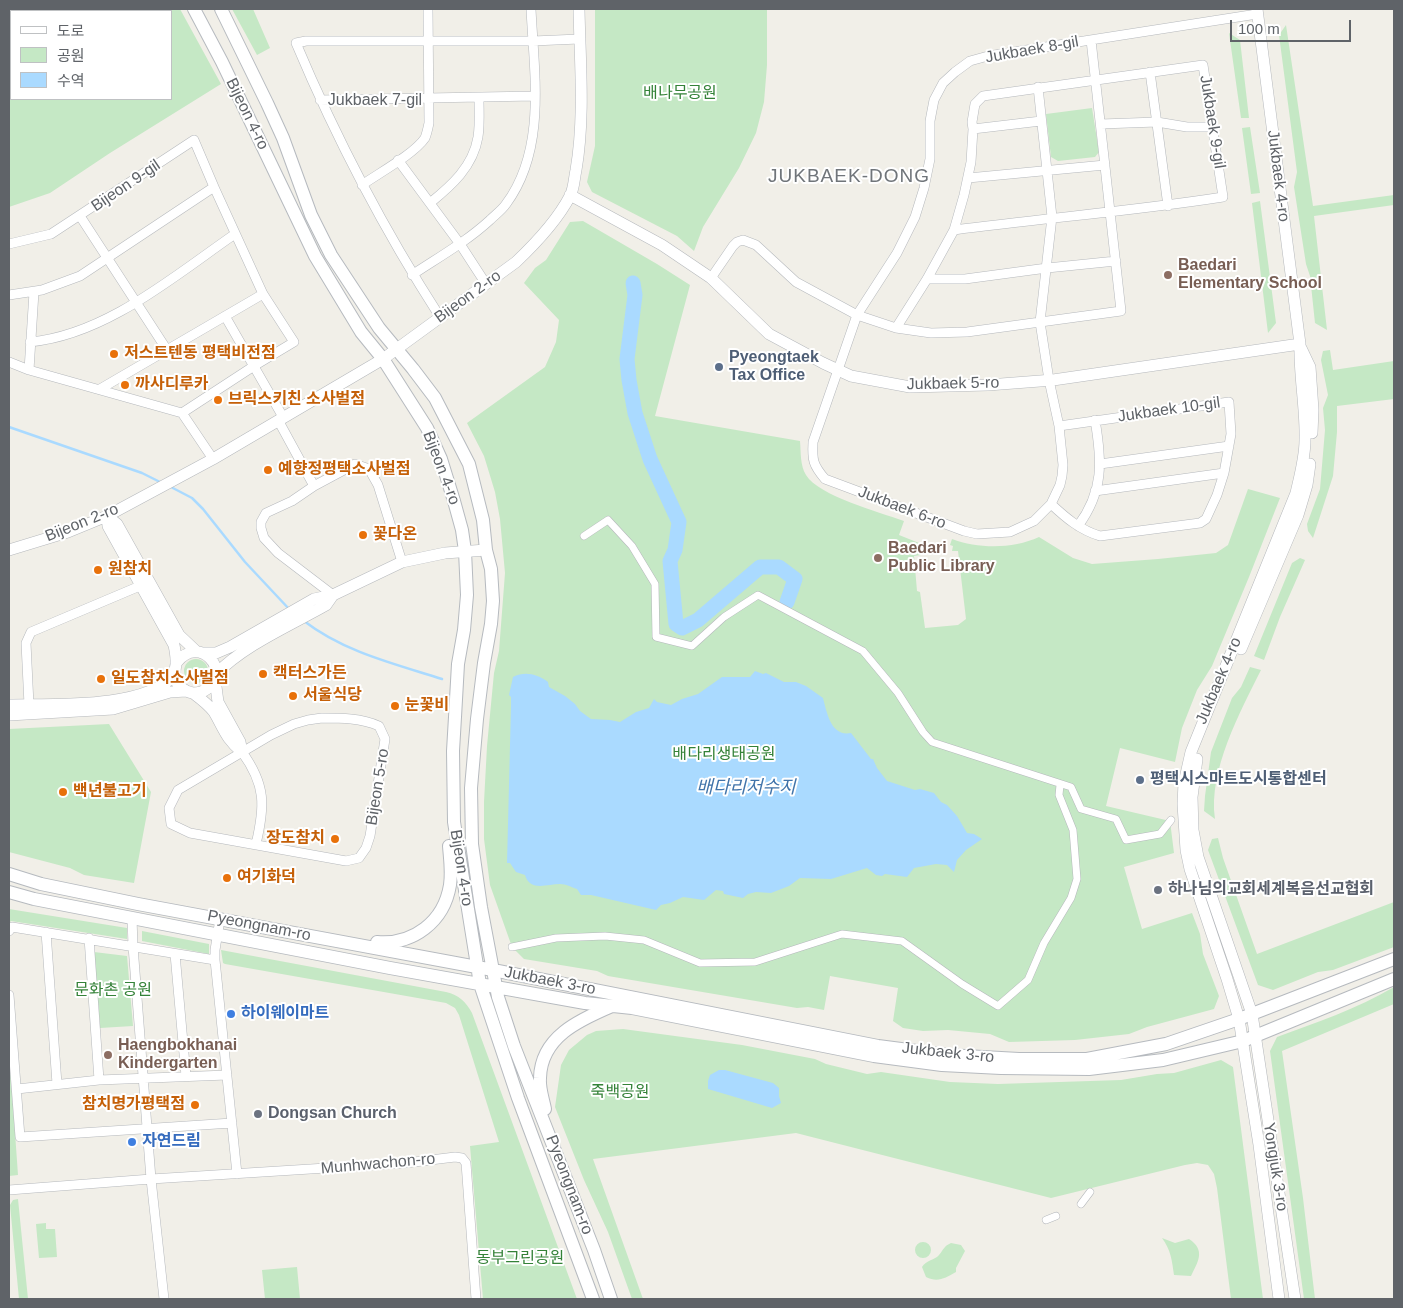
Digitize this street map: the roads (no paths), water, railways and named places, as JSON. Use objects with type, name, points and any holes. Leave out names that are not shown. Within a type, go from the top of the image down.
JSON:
[{"type":"main road","name":"Bijeon 4-ro","points":[[194,9],[230,79],[315,256],[361,332],[383,359],[427,428],[441,459],[462,530],[467,595],[458,664],[453,751],[453,797],[460,867],[480,984]]},
{"type":"main road","name":"Bijeon 4-ro","points":[[221,9],[279,129],[320,236],[343,277],[379,328],[435,398],[469,464],[483,520],[486,550],[491,569],[493,601],[477,719],[470,815],[472,844],[493,970]]},
{"type":"main road","points":[[292,932],[320,931],[391,943],[416,935],[427,928],[440,913],[450,886],[447,817],[453,797]]},
{"type":"main road","name":"Pyeongnam-ro","points":[[9,874],[50,886],[493,970],[496,987],[514,1046],[594,1250],[611,1299]]},
{"type":"main road","name":"Pyeongnam-ro","points":[[9,892],[34,899],[496,987]]},
{"type":"main road","name":"Jukbaek 3-ro","points":[[493,970],[878,1046],[965,1056],[1019,1059],[1087,1059],[1166,1044],[1239,1019],[1394,960]]},
{"type":"main road","name":"Jukbaek 3-ro","points":[[496,987],[612,1006],[874,1056],[942,1065],[1089,1069],[1163,1060],[1242,1041],[1394,979]]},
{"type":"main road","name":"Pyeongnam-ro","points":[[480,984],[518,1098],[593,1299]]},
{"type":"main road","points":[[548,1131],[540,1080],[541,1064],[548,1049],[572,1025],[612,1006]]},
{"type":"street","points":[[428,9],[428,98],[535,96]]},
{"type":"street","points":[[413,276],[473,235],[505,205],[522,179],[530,152],[534,127],[535,96],[531,9]]},
{"type":"street","name":"Bijeon 2-ro","points":[[9,550],[68,532],[107,516],[213,459],[383,359],[516,262],[535,244],[570,195],[577,163],[580,132],[579,9]]},
{"type":"street","name":"Jukbaek 8-gil","points":[[837,370],[857,315],[897,253],[915,217],[930,159],[930,121],[934,100],[943,83],[954,72],[970,61],[988,56],[1257,11]]},
{"type":"street","name":"Jukbaek 4-ro","points":[[1257,11],[1300,344],[1299,368],[1305,418],[1305,442],[1302,469],[1296,493],[1191,752],[1184,783],[1183,822],[1190,869],[1239,1019],[1280,1299]]},
{"type":"street","name":"Jukbaek 7-gil","points":[[440,318],[413,276],[362,184],[320,100],[296,43],[306,41],[533,41],[579,39]]},
{"type":"street","points":[[711,278],[738,242],[743,240],[750,241],[796,282],[857,315],[896,328],[931,332],[967,332],[1121,311],[1091,40]]},
{"type":"street","name":"Jukbaek 9-gil","points":[[896,328],[927,279],[954,230],[971,162],[972,122],[975,104],[983,96],[1203,65],[1223,197],[1168,206]]},
{"type":"street","points":[[954,230],[1168,206],[1150,72]]},
{"type":"street","points":[[1038,87],[1052,218],[1040,322],[1049,380]]},
{"type":"street","name":"Jukbaek 7-gil","points":[[320,100],[428,98],[429,122],[426,135],[421,143],[362,184]]},
{"type":"street","points":[[430,203],[460,176],[472,157],[478,138],[478,98]]},
{"type":"street","points":[[973,130],[1041,121]]},
{"type":"street","points":[[1100,124],[1157,122],[1187,127],[1212,127]]},
{"type":"street","name":"Bijeon 9-gil","points":[[9,244],[51,234],[194,140],[263,294],[294,342],[182,413]]},
{"type":"street","points":[[398,160],[460,244],[486,284]]},
{"type":"street","points":[[968,178],[1105,165]]},
{"type":"street","points":[[9,295],[34,292],[80,276],[214,187]]},
{"type":"street","name":"Jukbaek 5-ro","points":[[570,195],[662,245],[711,278],[769,334],[851,376],[910,387],[988,386],[1049,380],[1300,344]]},
{"type":"street","points":[[80,216],[167,350]]},
{"type":"street","points":[[30,342],[44,341],[93,326],[136,302],[235,234]]},
{"type":"street","points":[[927,279],[965,280],[1047,268],[1116,261]]},
{"type":"street","points":[[29,370],[34,292]]},
{"type":"street","points":[[100,389],[263,294]]},
{"type":"street","points":[[225,316],[254,366],[314,486]]},
{"type":"street","name":"Jukbaek 4-ro","points":[[1255,1035],[1252,1014],[1198,857],[1193,830],[1192,786],[1198,756],[1209,724],[1270,584],[1298,515],[1307,485],[1312,446],[1313,410],[1310,368],[1300,344]]},
{"type":"street","points":[[9,362],[29,370],[182,413],[213,459]]},
{"type":"street","name":"Jukbaek 6-ro","points":[[837,370],[813,442],[812,460],[825,479],[964,531],[977,534],[1010,532],[1034,520],[1051,504],[1060,486],[1063,465],[1059,426],[1049,380]]},
{"type":"street","name":"Jukbaek 10-gil","points":[[1051,504],[1087,532],[1100,536],[1200,523],[1206,519],[1217,495],[1224,473],[1231,434],[1229,402],[1059,426]]},
{"type":"street","name":"Jukbaek 10-gil","points":[[1095,420],[1100,464],[1095,492]]},
{"type":"street","points":[[1100,464],[1230,446]]},
{"type":"street","points":[[333,595],[278,553],[264,538],[261,522],[266,514],[355,464],[369,469],[378,485],[402,562]]},
{"type":"street","points":[[1078,526],[1090,507],[1095,492],[1224,473]]},
{"type":"street","points":[[107,516],[108,526],[179,635],[212,659],[215,665],[218,702],[240,742],[242,752]]},
{"type":"street","points":[[584,536],[608,520],[632,546],[655,584],[656,637],[692,646],[724,617],[758,595],[862,651],[898,692],[923,732],[932,742],[1071,788],[1081,809],[1116,818],[1126,840],[1160,834],[1171,820]]},
{"type":"street","points":[[9,715],[113,709],[170,692],[206,690],[225,665],[290,620],[333,595],[402,562],[445,553],[486,550]]},
{"type":"street","points":[[9,705],[86,703],[120,699],[167,683],[174,675],[177,662],[174,645],[145,584]]},
{"type":"street","points":[[29,705],[26,643],[31,632],[145,584]]},
{"type":"street","points":[[177,662],[187,653],[216,653],[290,620]]},
{"type":"street","points":[[174,675],[180,687],[209,706],[230,742],[242,752],[253,768],[262,792],[262,811],[256,844]]},
{"type":"street","name":"Bijeon 5-ro","points":[[341,718],[368,721],[379,726],[385,739],[370,836],[366,848],[359,858],[346,860],[190,833],[171,824],[169,808],[178,790],[242,752],[294,724],[308,720],[341,718]]},
{"type":"street","points":[[512,947],[556,938],[605,936],[644,940],[700,963],[755,962],[842,934],[902,941],[962,984],[998,1006],[1028,980],[1044,943],[1071,898],[1077,879],[1073,830],[1059,795],[1060,785]]},
{"type":"street","points":[[132,918],[151,1179],[164,1299]]},
{"type":"street","points":[[220,919],[215,960],[237,1174]]},
{"type":"street","points":[[9,931],[12,927],[215,960]]},
{"type":"street","points":[[46,932],[57,1084]]},
{"type":"street","points":[[88,938],[99,1080]]},
{"type":"street","points":[[175,954],[186,1076]]},
{"type":"street","points":[[9,995],[20,1137],[232,1122]]},
{"type":"street","name":"Yongjuk 3-ro","points":[[1255,1035],[1295,1299]]},
{"type":"street","points":[[17,1089],[99,1080],[227,1075]]},
{"type":"street","name":"Munhwachon-ro","points":[[9,1190],[462,1158],[466,1163],[476,1299]]},
{"type":"street","points":[[1081,1204],[1090,1192]]},
{"type":"street","points":[[1046,1220],[1056,1216]]},
{"type":"water","name":"배다리저수지","points":[[755,671],[763,674],[766,673],[784,682],[796,682],[806,686],[823,698],[828,717],[834,728],[844,733],[851,733],[871,759],[873,759],[887,781],[915,790],[920,789],[934,793],[957,816],[967,833],[974,834],[982,839],[966,850],[957,860],[954,872],[947,865],[936,864],[914,868],[907,877],[885,874],[882,876],[876,875],[867,868],[831,879],[800,878],[789,886],[771,893],[756,892],[748,894],[743,898],[724,894],[723,891],[716,890],[704,900],[683,897],[661,905],[656,910],[591,895],[581,895],[577,889],[564,884],[540,886],[531,884],[525,875],[516,872],[510,863],[507,863],[511,706],[511,697],[509,695],[513,677],[531,674],[540,677],[548,682],[549,687],[565,696],[591,719],[620,722],[636,712],[649,708],[654,699],[657,702],[671,705],[698,694],[722,677],[750,677]]},
{"type":"water","points":[[719,1070],[773,1083],[779,1088],[781,1103],[772,1108],[708,1089],[710,1075]]},
{"type":"waterway","points":[[633,283],[635,295],[627,359],[629,380],[635,413],[650,459],[679,522],[675,550],[670,561],[676,624],[682,628],[698,620],[760,567],[779,567],[795,579],[787,602]]},
{"type":"waterway","points":[[9,427],[142,473],[162,483]]},
{"type":"waterway","points":[[169,486],[192,498],[203,509],[245,562],[290,610]]},
{"type":"waterway","points":[[304,621],[319,632],[353,649],[442,679]]},
{"type":"place","name":"Baedari Elementary School","points":[[1168,275]]},
{"type":"place","name":"저스트텐동 평택비전점","points":[[114,354]]},
{"type":"place","name":"Pyeongtaek Tax Office","points":[[719,367]]},
{"type":"place","name":"까사디루카","points":[[125,385]]},
{"type":"place","name":"브릭스키친 소사벌점","points":[[218,400]]},
{"type":"place","name":"예향정평택소사벌점","points":[[268,470]]},
{"type":"place","name":"꽃다온","points":[[363,535]]},
{"type":"place","name":"Baedari Public Library","points":[[878,558]]},
{"type":"place","name":"원참치","points":[[98,570]]},
{"type":"place","name":"캑터스가든","points":[[263,674]]},
{"type":"place","name":"일도참치소사벌점","points":[[101,679]]},
{"type":"place","name":"서울식당","points":[[293,696]]},
{"type":"place","name":"눈꽃비","points":[[395,706]]},
{"type":"place","name":"평택시스마트도시통합센터","points":[[1140,780]]},
{"type":"place","name":"백년불고기","points":[[63,792]]},
{"type":"place","name":"장도참치","points":[[335,839]]},
{"type":"place","name":"여기화덕","points":[[227,878]]},
{"type":"place","name":"하나님의교회세계복음선교협회","points":[[1158,890]]},
{"type":"place","name":"하이웨이마트","points":[[231,1014]]},
{"type":"place","name":"Haengbokhanai Kindergarten","points":[[108,1055]]},
{"type":"place","name":"참치명가평택점","points":[[195,1105]]},
{"type":"place","name":"Dongsan Church","points":[[258,1114]]},
{"type":"place","name":"자연드림","points":[[132,1142]]},
{"type":"district","name":"JUKBAEK-DONG","points":[[849,177]]},
{"type":"park label","name":"배나무공원","points":[[680,94]]},
{"type":"park label","name":"배다리생태공원","points":[[724,755]]},
{"type":"park label","name":"문화촌 공원","points":[[113,991]]},
{"type":"park label","name":"죽백공원","points":[[620,1093]]},
{"type":"park label","name":"동부그린공원","points":[[520,1259]]}]
